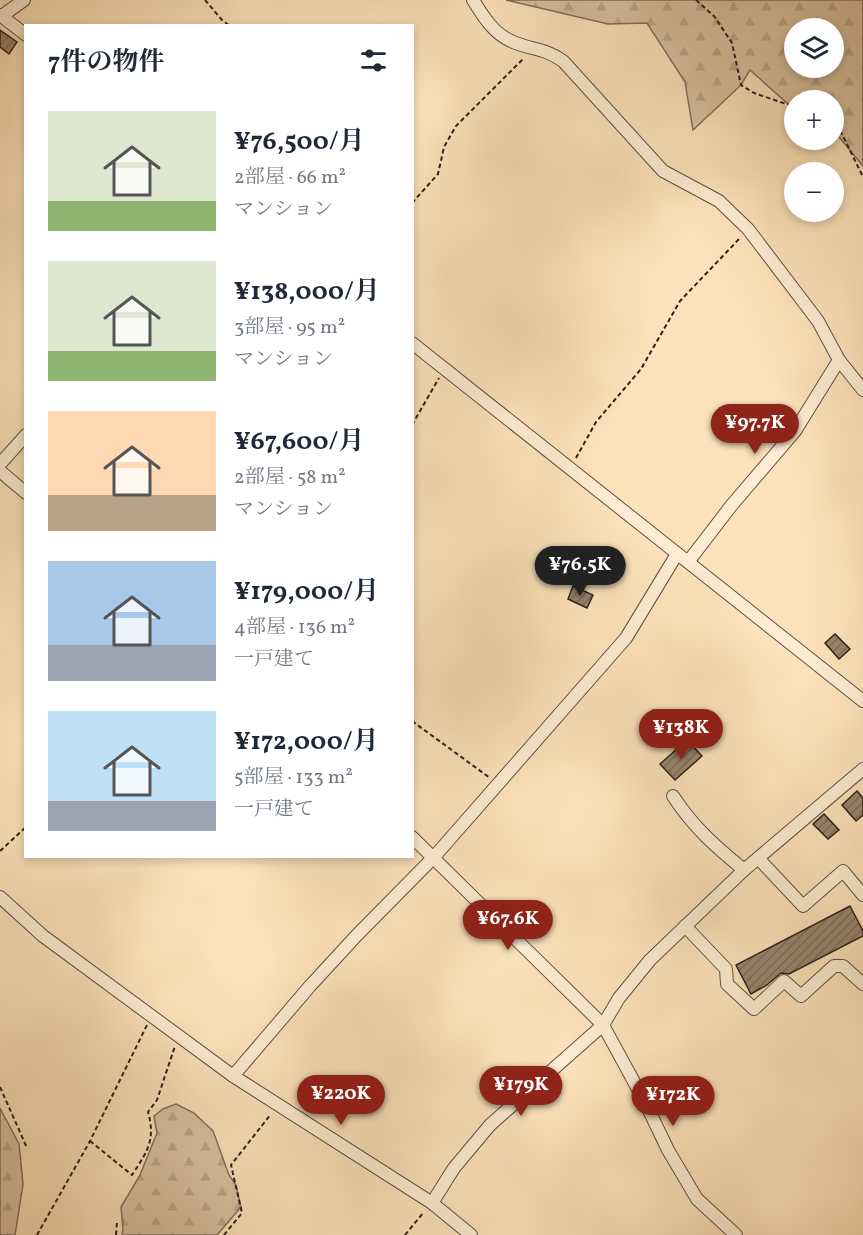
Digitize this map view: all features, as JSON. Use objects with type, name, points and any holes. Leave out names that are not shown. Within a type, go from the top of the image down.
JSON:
[{"type":"street","points":[[24,0],[1,15],[24,33]]},
{"type":"street","points":[[473,0],[490,27],[510,41],[551,52],[563,61],[663,171],[719,201],[748,229],[818,321],[839,360],[863,390]]},
{"type":"street","points":[[414,345],[863,701]]},
{"type":"street","points":[[233,1076],[325,969],[434,856],[626,638],[683,558],[795,431],[839,360]]},
{"type":"street","points":[[0,464],[24,437]]},
{"type":"street","points":[[0,471],[24,491]]},
{"type":"street","points":[[432,1203],[454,1168],[490,1125],[603,1025],[620,998],[650,960],[744,870],[863,769]]},
{"type":"street","points":[[673,796],[688,819],[706,838],[744,870]]},
{"type":"street","points":[[414,839],[603,1025],[668,1150],[697,1199],[736,1235]]},
{"type":"street","points":[[758,858],[802,906],[843,871],[863,895]]},
{"type":"street","points":[[0,897],[43,936],[233,1076],[432,1203],[471,1235]]},
{"type":"street","points":[[685,926],[726,969],[727,984],[754,1009],[783,981],[801,996],[834,966],[843,966],[863,984]]},
{"type":"path","points":[[205,0],[227,24]]},
{"type":"path","points":[[696,0],[714,16],[732,43],[741,85],[754,93],[784,103]]},
{"type":"path","points":[[414,201],[438,174],[444,147],[456,126],[535,47]]},
{"type":"path","points":[[844,138],[863,177]]},
{"type":"path","points":[[570,468],[596,422],[641,369],[680,301],[748,229]]},
{"type":"path","points":[[414,422],[445,369]]},
{"type":"path","points":[[414,722],[498,783]]},
{"type":"path","points":[[0,850],[24,829]]},
{"type":"path","points":[[37,1235],[90,1141],[152,1015]]},
{"type":"path","points":[[90,1141],[132,1175],[148,1150],[153,1128],[148,1112],[157,1100],[179,1035]]},
{"type":"path","points":[[0,1087],[27,1148]]},
{"type":"path","points":[[224,1235],[242,1213],[231,1165],[279,1104]]},
{"type":"path","points":[[405,1235],[432,1203]]},
{"type":"path","points":[[116,1235],[117,1221]]},
{"type":"green space","points":[[506,0],[863,0],[863,166],[844,143],[844,90],[784,90],[784,100],[750,70],[741,85],[693,130],[685,82],[647,23],[608,24]]},
{"type":"green space","points":[[176,1104],[194,1113],[213,1131],[229,1175],[236,1185],[241,1207],[217,1235],[122,1235],[121,1207],[140,1175],[157,1133],[154,1116],[163,1109]]},
{"type":"green space","points":[[0,1108],[19,1144],[23,1184],[15,1235],[0,1235]]},
{"type":"building","points":[[0,30],[17,42],[9,54],[0,47]]},
{"type":"building","points":[[573,586],[593,595],[587,608],[568,599]]},
{"type":"building","points":[[835,634],[850,649],[839,659],[825,643]]},
{"type":"building","points":[[653,710],[673,719],[667,732],[647,722]]},
{"type":"building","points":[[687,740],[702,756],[675,780],[660,764]]},
{"type":"building","points":[[857,791],[863,798],[863,815],[856,821],[842,805]]},
{"type":"building","points":[[824,814],[839,830],[828,839],[813,824]]},
{"type":"building","points":[[850,906],[863,931],[863,936],[789,974],[781,973],[767,985],[751,994],[736,965]]}]
